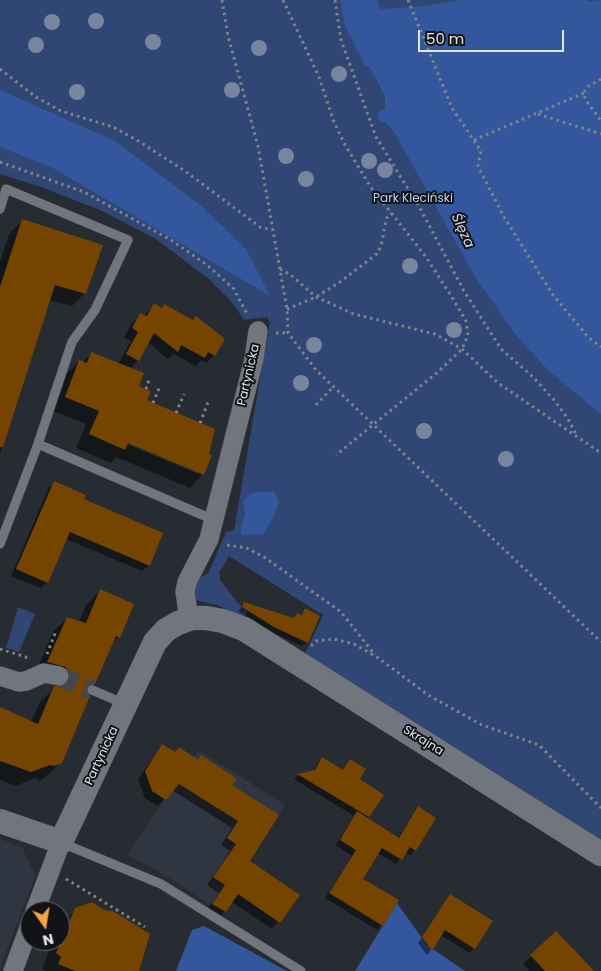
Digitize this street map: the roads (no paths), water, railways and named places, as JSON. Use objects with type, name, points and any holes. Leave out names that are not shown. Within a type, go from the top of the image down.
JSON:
[{"type":"street","name":"Partynicka","points":[[189,619],[185,592],[187,582],[208,539],[214,520],[254,359],[258,331]]},
{"type":"street","name":"Partynicka","points":[[40,901],[68,846],[126,704],[158,637],[170,628],[189,619],[215,619],[244,630]]},
{"type":"street","name":"Skrajna","points":[[244,630],[298,662],[601,854]]},
{"type":"street","points":[[0,676],[19,682],[26,682],[47,670]]},
{"type":"street","points":[[0,821],[68,846]]},
{"type":"street","points":[[13,971],[20,951]]},
{"type":"lane","points":[[0,210],[6,189],[128,240],[95,310],[72,342],[38,444],[0,544]]},
{"type":"lane","points":[[38,444],[214,520]]},
{"type":"lane","points":[[92,690],[126,704]]},
{"type":"lane","points":[[68,846],[161,884],[301,971]]},
{"type":"tunnel","points":[[59,676],[92,690]]},
{"type":"park label","name":"Park Kleciński","points":[[413,199]]},
{"type":"water label","name":"Ślęza","points":[[462,231]]}]
